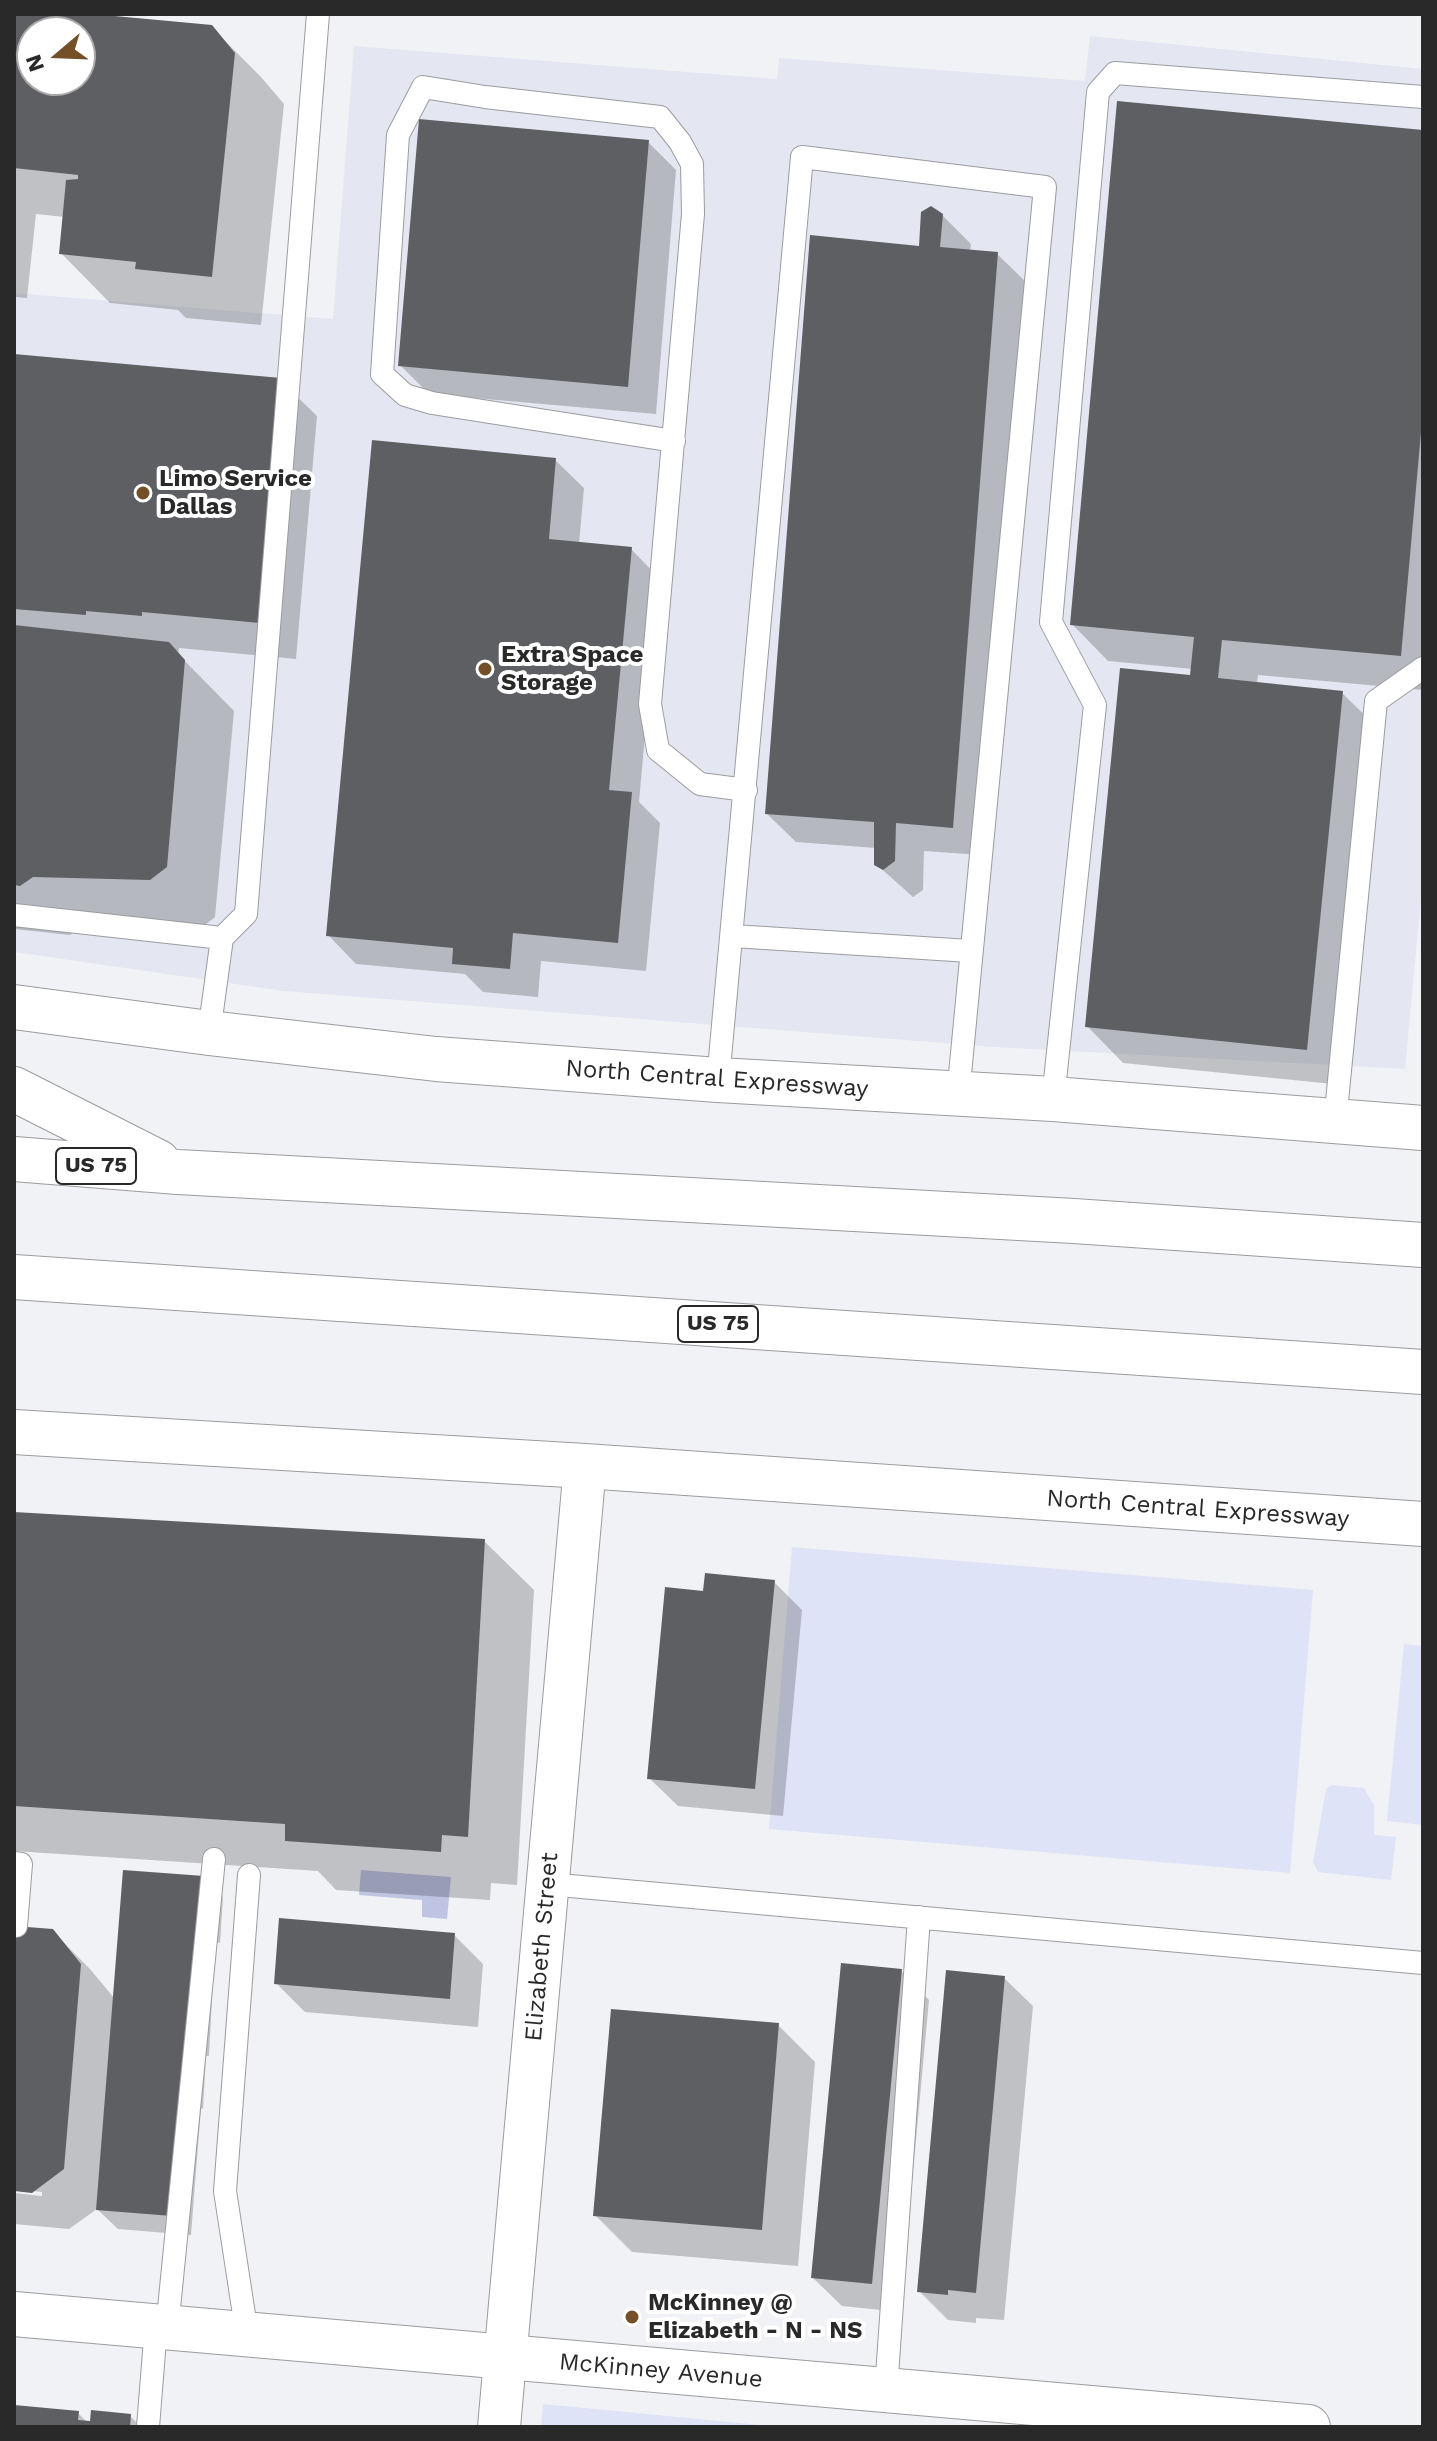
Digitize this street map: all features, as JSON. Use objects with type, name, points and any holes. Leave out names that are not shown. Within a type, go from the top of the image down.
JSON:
[{"type":"main road","name":"North Central Expressway","points":[[14,1007],[436,1059],[718,1080],[1053,1099],[1423,1128]]},
{"type":"main road","points":[[14,1089],[178,1172]]},
{"type":"main road","name":"US 75","points":[[14,1159],[178,1172],[1058,1220],[1423,1245]]},
{"type":"main road","name":"US 75","points":[[14,1277],[1423,1372]]},
{"type":"main road","name":"North Central Expressway","points":[[14,1432],[585,1466],[1423,1524]]},
{"type":"main road","name":"McKinney Avenue","points":[[14,2314],[1308,2427]]},
{"type":"street","name":"Elizabeth Street","points":[[499,2427],[585,1466]]},
{"type":"lane","points":[[209,1033],[222,938],[246,914],[318,14]]},
{"type":"lane","points":[[1053,1099],[1095,705],[1051,622],[1098,92],[1115,73],[1423,97]]},
{"type":"lane","points":[[674,441],[432,403],[405,395],[382,374],[398,135],[423,87],[660,117],[680,142],[692,164],[693,214],[674,441],[650,704],[658,750],[700,784],[746,790]]},
{"type":"lane","points":[[718,1080],[802,157],[1045,187],[958,1095]]},
{"type":"lane","points":[[1335,1122],[1376,701],[1423,668]]},
{"type":"lane","points":[[14,915],[222,938]]},
{"type":"lane","points":[[733,936],[970,951]]},
{"type":"lane","points":[[148,2427],[214,1859]]},
{"type":"lane","points":[[14,1863],[21,1864],[16,1926]]},
{"type":"lane","points":[[247,2334],[225,2191],[249,1875]]},
{"type":"lane","points":[[548,1884],[1423,1963]]},
{"type":"lane","points":[[886,2390],[919,1917]]},
{"type":"shaded area","points":[[1090,36],[1423,69],[1423,877],[1405,1069],[994,1047],[284,991],[14,952],[14,293],[333,319],[354,46],[777,79],[779,58],[1085,81]]},
{"type":"shaded area","points":[[792,1547],[1313,1590],[1290,1873],[769,1829]]},
{"type":"shaded area","points":[[1404,1644],[1423,1646],[1423,1825],[1387,1821]]},
{"type":"shaded area","points":[[1331,1785],[1364,1788],[1374,1805],[1374,1835],[1396,1837],[1391,1880],[1318,1872],[1313,1862],[1326,1789]]},
{"type":"shaded area","points":[[361,1870],[451,1877],[447,1919],[422,1917],[422,1900],[359,1895]]},
{"type":"shaded area","points":[[543,2404],[781,2427],[541,2427]]},
{"type":"building","points":[[14,14],[93,14],[212,25],[235,53],[212,277],[135,269],[136,262],[59,254],[66,180],[78,179],[78,175],[14,168]]},
{"type":"building","points":[[1117,101],[1423,130],[1423,410],[1401,656],[1222,640],[1218,678],[1343,691],[1307,1050],[1085,1027],[1120,668],[1190,675],[1194,637],[1070,625]]},
{"type":"building","points":[[419,119],[649,140],[628,387],[398,366]]},
{"type":"building","points":[[931,206],[943,214],[940,247],[998,252],[953,828],[896,823],[895,861],[883,870],[874,865],[874,822],[765,814],[810,235],[919,246],[921,212]]},
{"type":"building","name":"Limo Service Dallas","points":[[14,354],[281,378],[260,623],[142,612],[142,616],[86,611],[86,615],[14,609]]},
{"type":"building","name":"Extra Space Storage","points":[[372,440],[556,458],[549,539],[632,547],[609,790],[632,792],[618,943],[513,933],[510,969],[452,964],[453,948],[326,936]]},
{"type":"building","points":[[14,625],[169,642],[185,660],[167,867],[150,880],[33,877],[20,886],[14,885]]},
{"type":"building","points":[[14,1512],[485,1539],[468,1837],[442,1835],[441,1852],[285,1841],[285,1824],[14,1806]]},
{"type":"building","points":[[705,1573],[775,1580],[755,1789],[647,1779],[665,1587],[703,1591]]},
{"type":"building","points":[[123,1870],[204,1876],[201,1924],[196,1924],[172,2216],[96,2210]]},
{"type":"building","points":[[279,1918],[455,1933],[450,1999],[274,1984]]},
{"type":"building","points":[[14,1926],[53,1929],[81,1964],[64,2169],[32,2193],[14,2191]]},
{"type":"building","points":[[841,1963],[902,1969],[872,2284],[811,2278]]},
{"type":"building","points":[[946,1970],[1005,1976],[976,2293],[948,2290],[948,2295],[917,2292]]},
{"type":"building","points":[[611,2009],[779,2023],[762,2230],[593,2216]]},
{"type":"building","points":[[14,2405],[79,2411],[78,2420],[90,2421],[91,2410],[131,2414],[130,2427],[14,2427]]},
{"type":"place","name":"Limo Service Dallas","points":[[143,493]]},
{"type":"place","name":"Extra Space Storage","points":[[485,669]]},
{"type":"place","name":"McKinney @ Elizabeth - N - NS","points":[[632,2317]]}]
